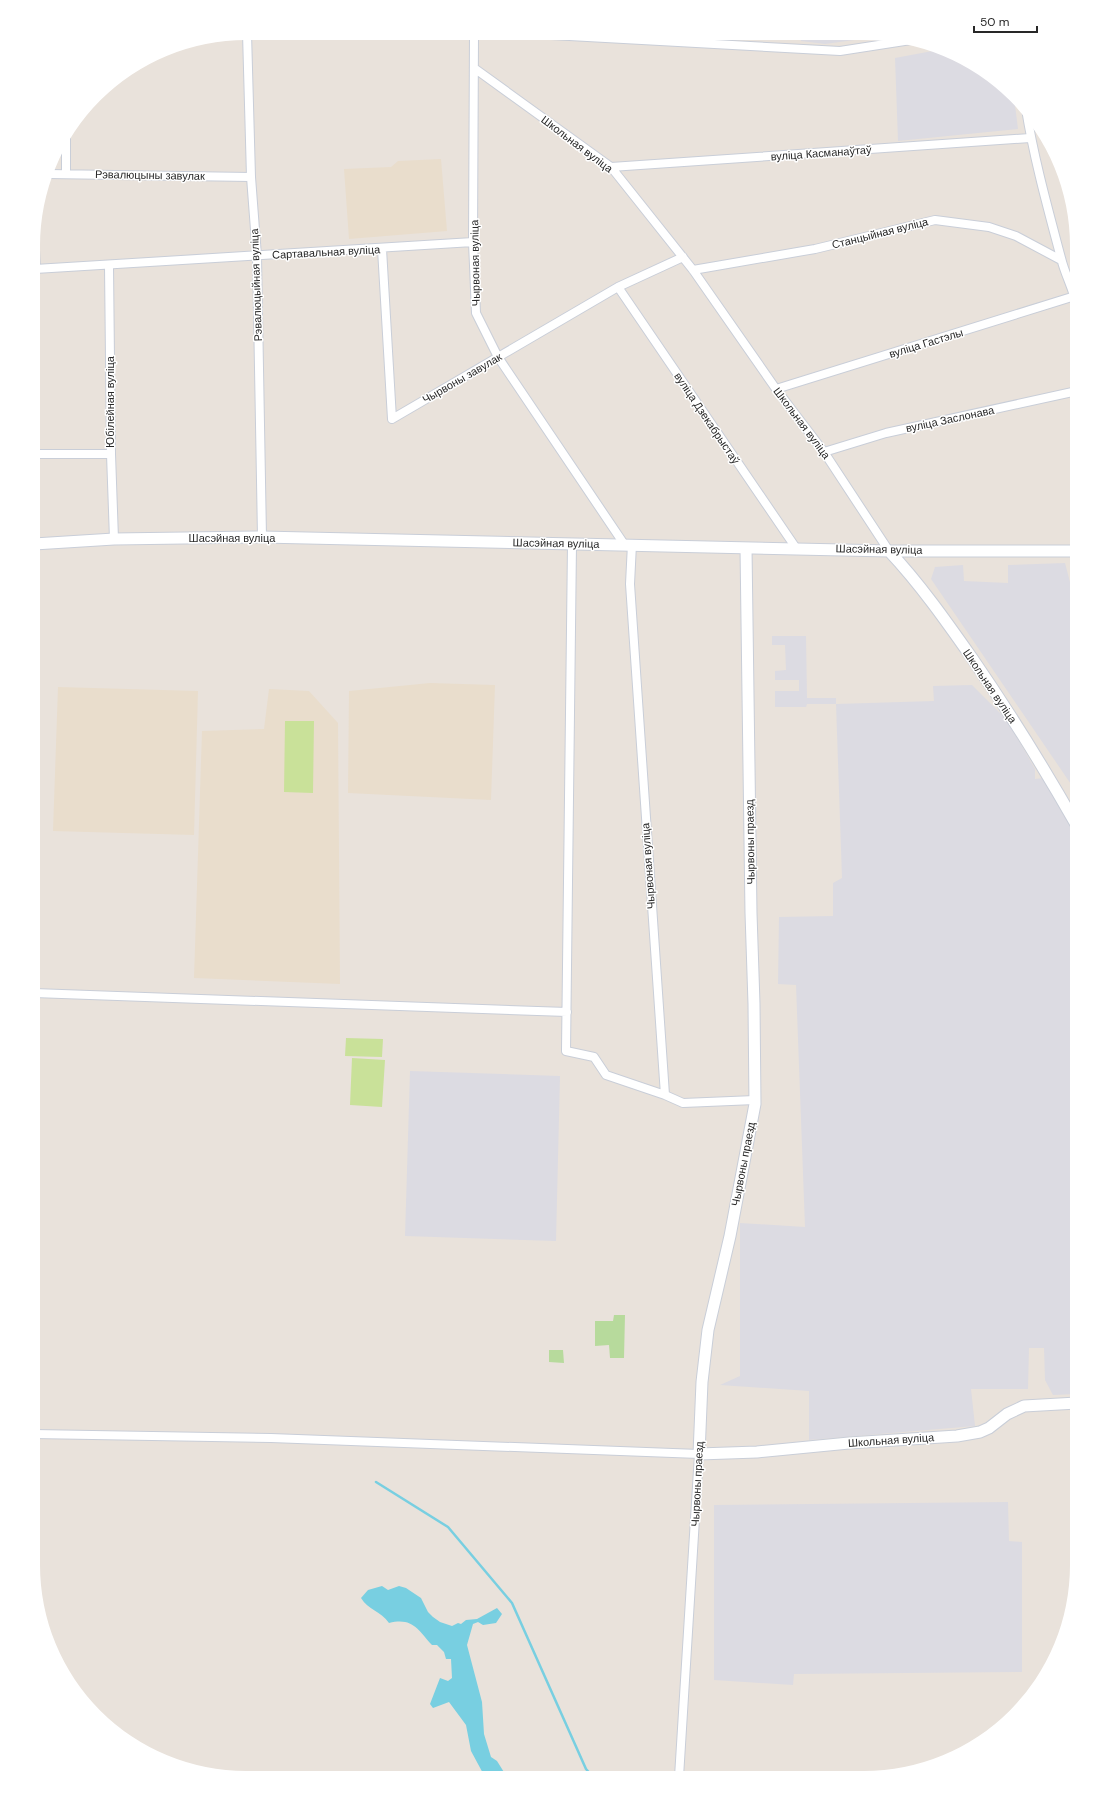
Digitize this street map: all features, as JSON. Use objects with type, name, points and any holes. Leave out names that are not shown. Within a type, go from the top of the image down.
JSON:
[{"type":"street","name":"Рэвалюцыйная вуліца","points":[[247,40],[251,177],[257,256],[262,537]]},
{"type":"street","name":"Чырвоная вуліца","points":[[474,40],[474,242],[476,313],[498,357],[628,544],[665,1095]]},
{"type":"street","points":[[641,40],[840,51],[895,43]]},
{"type":"street","name":"Школьная вуліца","points":[[474,68],[611,167],[683,256],[776,389],[824,452],[889,550],[941,613],[1009,712],[1040,761],[1070,814]]},
{"type":"street","points":[[1028,122],[1030,138],[1061,260],[1070,283]]},
{"type":"street","name":"вуліца Касманаўтаў","points":[[611,167],[1030,138]]},
{"type":"street","points":[[66,146],[66,173]]},
{"type":"street","name":"Рэвалюцыны завулак","points":[[53,174],[251,177]]},
{"type":"street","name":"Станцыйная вуліца","points":[[693,270],[815,249],[935,220],[989,227],[1016,236],[1061,260]]},
{"type":"street","name":"Сартавальная вуліца","points":[[40,269],[109,266],[474,242]]},
{"type":"street","name":"Чырвоны завулак","points":[[382,249],[392,419],[618,287],[683,256]]},
{"type":"street","name":"Юбілейная вуліца","points":[[109,266],[111,454],[114,539]]},
{"type":"street","name":"вуліца Дзекабрыстаў","points":[[618,287],[796,548]]},
{"type":"street","name":"вуліца Гастэлы","points":[[776,389],[1070,298]]},
{"type":"street","name":"вуліца Заслонава","points":[[824,452],[886,433],[1070,393]]},
{"type":"street","points":[[40,454],[111,454]]},
{"type":"street","name":"Шасэйная вуліца","points":[[40,544],[114,539],[262,537],[628,544],[746,548],[1070,550]]},
{"type":"street","points":[[572,544],[566,1051],[594,1057],[606,1075],[665,1095],[683,1103],[755,1100]]},
{"type":"street","name":"Чырвоны праезд","points":[[679,1771],[702,1382],[708,1330],[730,1236],[755,1100],[746,548]]},
{"type":"street","points":[[40,992],[567,1012]]},
{"type":"street","name":"Школьная вуліца","points":[[699,1454],[757,1452],[849,1443],[957,1436],[980,1432],[989,1428],[1007,1414],[1024,1406],[1070,1403]]},
{"type":"street","points":[[40,1434],[265,1437],[699,1454]]},
{"type":"shaded area","points":[[801,40],[854,40],[825,44]]},
{"type":"shaded area","points":[[931,51],[955,61],[978,75],[1010,100],[1015,106],[1018,129],[898,141],[895,58]]},
{"type":"shaded area","points":[[441,159],[447,231],[349,239],[344,169],[391,167],[398,161]]},
{"type":"shaded area","points":[[1065,563],[1070,582],[1070,783],[931,579],[935,567],[963,565],[964,581],[1008,583],[1008,565]]},
{"type":"shaded area","points":[[772,636],[806,636],[807,698],[836,698],[836,704],[807,704],[806,707],[775,707],[775,691],[799,691],[799,680],[775,680],[775,671],[786,670],[785,645],[772,645]]},
{"type":"shaded area","points":[[430,683],[495,685],[491,800],[348,793],[349,691]]},
{"type":"shaded area","points":[[972,685],[1007,720],[1035,769],[1035,779],[1044,778],[1070,824],[1070,1394],[1053,1395],[1045,1380],[1044,1348],[1029,1348],[1028,1389],[971,1389],[975,1426],[809,1440],[809,1391],[720,1385],[740,1376],[740,1223],[805,1227],[796,985],[778,984],[779,917],[833,916],[833,883],[842,878],[836,704],[934,701],[933,686]]},
{"type":"shaded area","points":[[58,687],[198,691],[194,835],[53,831]]},
{"type":"shaded area","points":[[269,689],[309,691],[338,723],[340,984],[194,978],[202,731],[264,729]]},
{"type":"shaded area","points":[[410,1071],[560,1076],[556,1241],[405,1236]]},
{"type":"shaded area","points":[[1008,1502],[1009,1541],[1022,1542],[1022,1672],[794,1674],[793,1685],[714,1680],[714,1505]]},
{"type":"green space","points":[[285,721],[314,721],[313,793],[284,792]]},
{"type":"green space","points":[[346,1038],[383,1039],[382,1057],[345,1056]]},
{"type":"green space","points":[[352,1058],[385,1060],[382,1107],[350,1105]]},
{"type":"green space","points":[[614,1315],[625,1315],[624,1358],[610,1358],[609,1345],[595,1346],[595,1321],[613,1321]]},
{"type":"green space","points":[[549,1350],[563,1350],[564,1363],[549,1362]]},
{"type":"water","points":[[382,1586],[388,1590],[399,1586],[406,1588],[421,1598],[428,1612],[433,1617],[440,1622],[452,1626],[458,1623],[461,1624],[466,1620],[477,1619],[497,1608],[502,1614],[496,1623],[483,1625],[478,1622],[473,1624],[467,1645],[482,1702],[484,1734],[491,1757],[497,1761],[503,1771],[482,1771],[471,1751],[466,1725],[449,1702],[433,1708],[430,1704],[440,1678],[448,1681],[452,1678],[451,1659],[446,1659],[444,1652],[437,1645],[432,1645],[419,1630],[409,1623],[389,1623],[361,1598],[368,1590]]},
{"type":"waterway","points":[[376,1482],[448,1527],[512,1603],[588,1771]]}]
